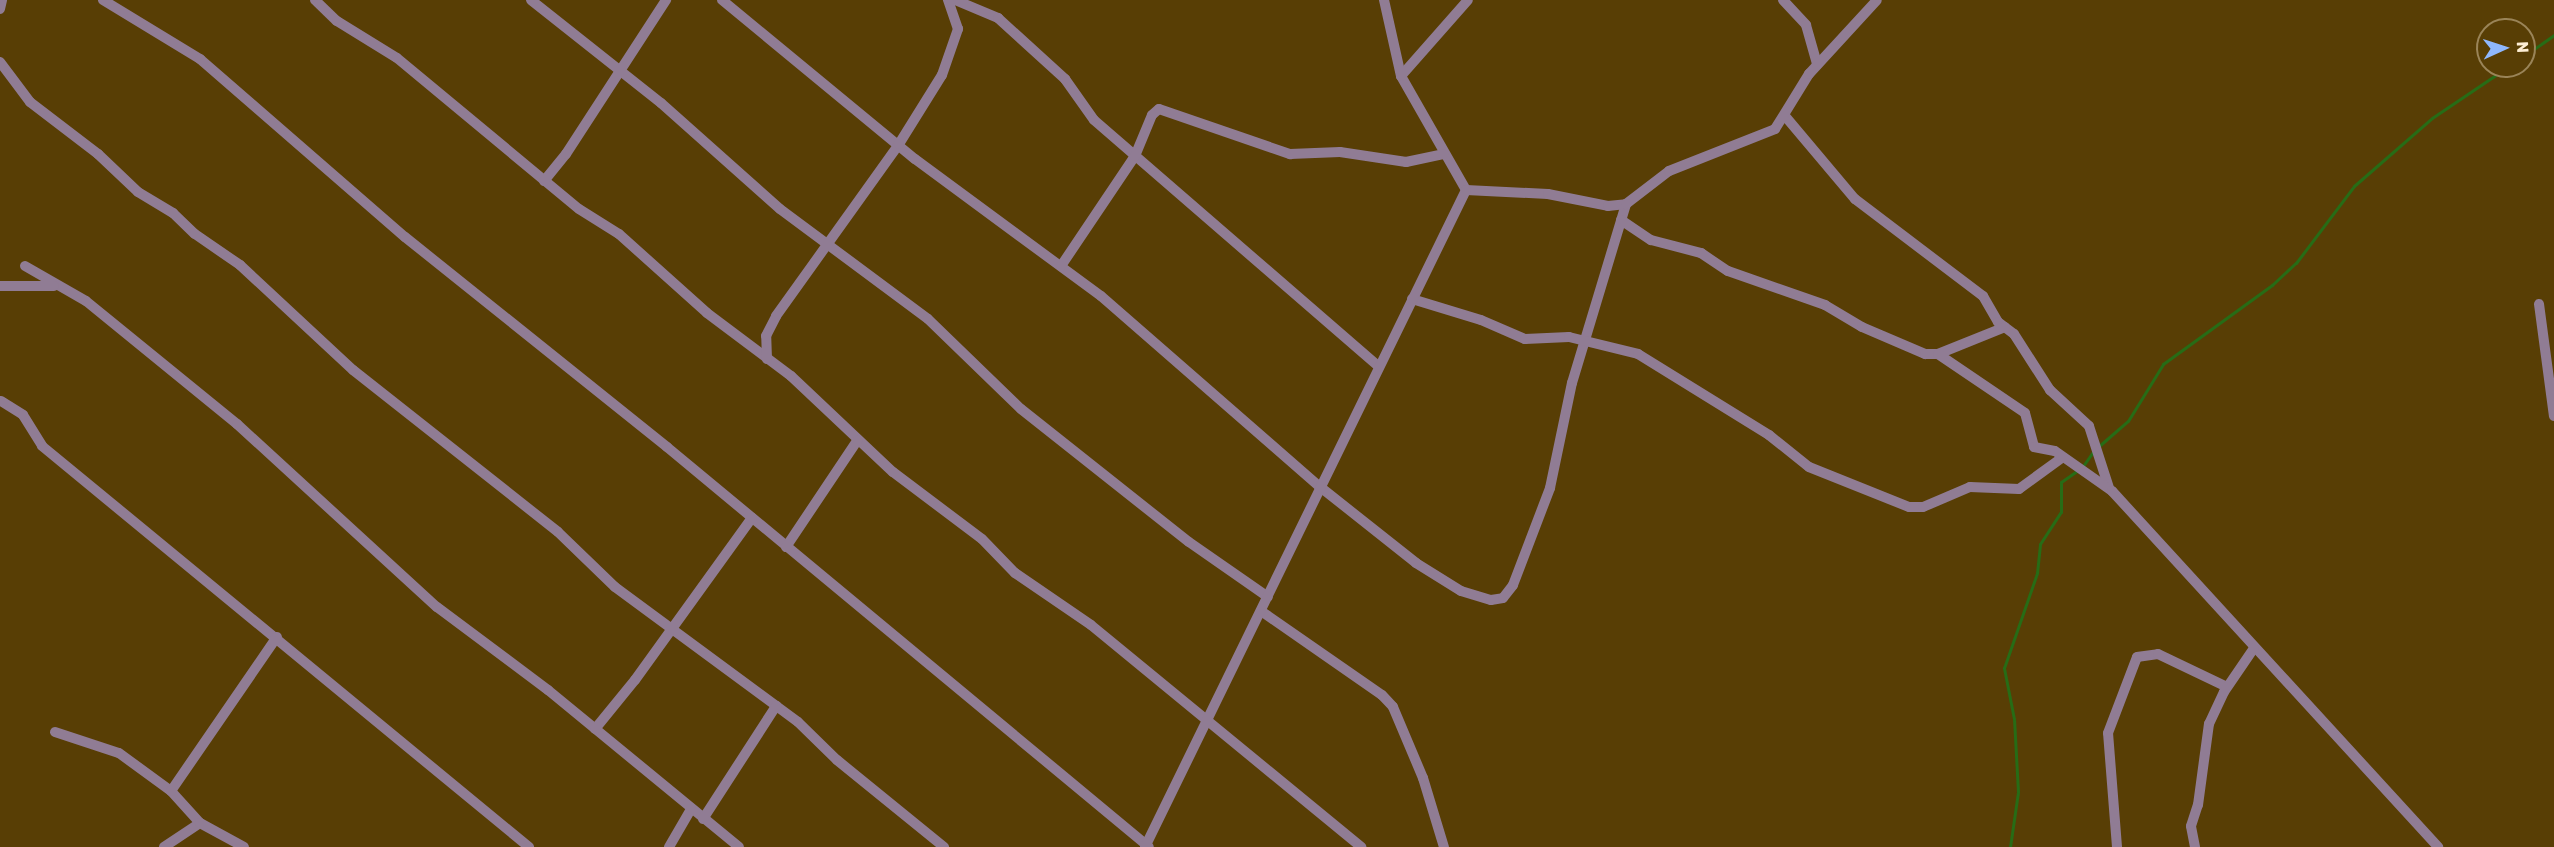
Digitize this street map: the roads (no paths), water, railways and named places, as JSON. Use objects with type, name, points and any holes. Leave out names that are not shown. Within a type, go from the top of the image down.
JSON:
[{"type":"street","points":[[0,9],[2,0]]},
{"type":"street","points":[[103,0],[200,59],[252,108],[405,237],[752,518],[1147,846],[1208,723],[1319,486],[1466,190]]},
{"type":"street","points":[[315,0],[337,21],[397,58],[447,102],[500,140],[544,181],[619,234],[707,313],[791,375],[857,441],[982,539],[1015,573],[1091,624],[1208,723],[1307,799],[1361,847]]},
{"type":"street","points":[[531,0],[619,70],[825,244],[928,319],[1021,409],[1189,542],[1268,597]]},
{"type":"street","points":[[544,181],[566,154],[666,0]]},
{"type":"street","points":[[722,0],[953,189],[1119,310],[1319,486],[1451,586],[1491,600],[1503,598],[1513,585],[1550,488],[1584,340],[1626,204]]},
{"type":"street","points":[[767,359],[765,341],[772,324],[825,244],[899,144],[942,75],[956,36],[958,23],[948,0]]},
{"type":"street","points":[[955,0],[998,18],[1065,79],[1094,120],[1379,367]]},
{"type":"street","points":[[1384,0],[1401,76],[1443,154],[1466,190]]},
{"type":"street","points":[[1401,76],[1467,0]]},
{"type":"street","points":[[1783,0],[1806,25],[1817,64]]},
{"type":"street","points":[[1466,190],[1548,194],[1608,206],[1626,204],[1662,176],[1754,140],[1775,129],[1817,64],[1877,0]]},
{"type":"street","points":[[0,62],[30,102],[98,154],[138,192],[173,213],[190,230],[240,265],[353,370],[542,519],[615,587],[776,706],[944,847]]},
{"type":"street","points":[[1061,266],[1134,156],[1152,115],[1164,108],[1290,154],[1340,152],[1407,162],[1443,154]]},
{"type":"street","points":[[1785,116],[1856,200],[1979,292],[2005,327],[2014,334],[2050,390],[2089,426],[2109,488]]},
{"type":"street","points":[[1621,220],[1651,240],[1701,253],[1728,271],[1825,305],[1916,351],[1938,354],[2025,413],[2034,447],[2055,451],[2109,488],[2438,847]]},
{"type":"street","points":[[25,266],[54,286],[86,301],[237,424],[437,607],[595,729],[739,847]]},
{"type":"street","points":[[0,286],[54,286]]},
{"type":"street","points":[[1412,299],[1480,320],[1525,339],[1584,340],[1638,354],[1769,435],[1809,467],[1903,506],[1923,507],[1970,487],[2019,489],[2063,457]]},
{"type":"street","points":[[2539,304],[2554,410]]},
{"type":"street","points":[[1938,354],[2005,327]]},
{"type":"street","points":[[1,401],[23,415],[42,446],[277,637],[529,847]]},
{"type":"street","points":[[786,547],[857,441]]},
{"type":"street","points":[[595,729],[752,518]]},
{"type":"street","points":[[1261,611],[1382,695],[1393,707],[1423,777],[1444,847]]},
{"type":"street","points":[[171,791],[277,637]]},
{"type":"street","points":[[2195,847],[2191,826],[2199,805],[2204,745],[2216,706],[2254,648]]},
{"type":"street","points":[[2117,847],[2108,732],[2138,657],[2158,654],[2228,687]]},
{"type":"street","points":[[703,819],[776,706]]},
{"type":"street","points":[[55,732],[115,751],[171,791],[200,823],[244,847]]},
{"type":"street","points":[[669,847],[691,809]]},
{"type":"street","points":[[164,847],[200,823]]},
{"type":"waterway","points":[[2536,48],[2554,35]]},
{"type":"waterway","points":[[2099,446],[2128,421],[2163,364],[2272,285],[2296,263],[2354,186],[2432,118],[2491,78]]},
{"type":"waterway","points":[[2083,466],[2094,450]]},
{"type":"waterway","points":[[2010,847],[2018,792],[2014,719],[2004,668],[2037,573],[2040,544],[2061,512],[2061,482],[2078,470]]}]
